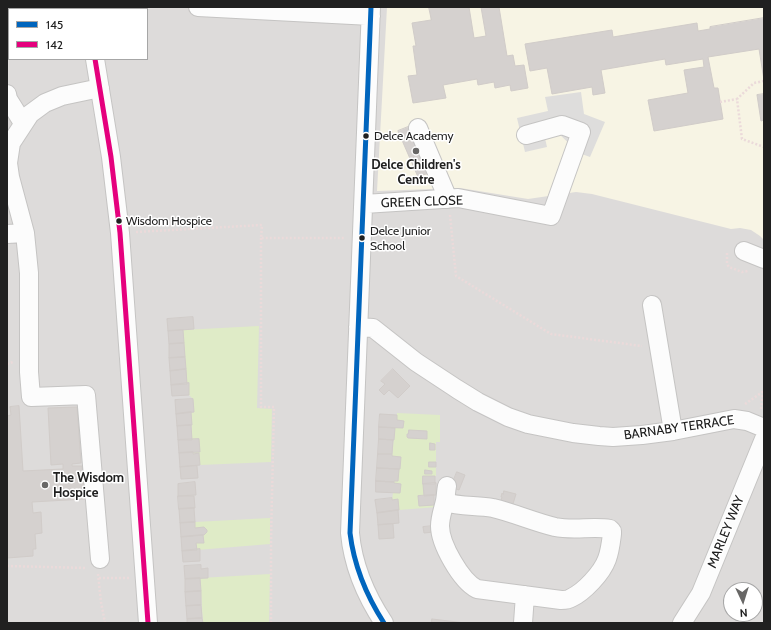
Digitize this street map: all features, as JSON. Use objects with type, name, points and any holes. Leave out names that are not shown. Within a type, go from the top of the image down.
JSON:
[{"type":"street","points":[[198,7],[371,12],[351,537],[355,561],[363,587],[384,623]]},
{"type":"street","points":[[95,60],[111,156],[121,241],[148,623]]},
{"type":"street","points":[[96,565],[86,395],[30,398],[29,272],[25,233],[10,177],[8,163],[11,142],[33,111],[50,100],[72,93],[100,88]]},
{"type":"street","points":[[7,94],[8,99],[24,123]]},
{"type":"street","name":"GREEN CLOSE","points":[[364,204],[458,198],[551,216],[581,132],[562,125],[526,135]]},
{"type":"street","points":[[418,128],[448,199]]},
{"type":"street","points":[[7,234],[25,233]]},
{"type":"street","points":[[744,251],[764,259]]},
{"type":"street","points":[[652,305],[673,431]]},
{"type":"street","name":"BARNABY TERRACE","points":[[358,327],[373,328],[416,362],[457,389],[478,402],[508,417],[528,424],[573,433],[599,436],[628,436],[673,431],[734,419],[744,420],[764,428]]},
{"type":"street","name":"MARLEY WAY","points":[[682,623],[701,593],[764,439]]},
{"type":"street","points":[[446,494],[452,504],[493,508],[556,527],[577,529],[598,528],[610,529],[612,531],[607,559],[600,571],[589,584],[576,595],[561,600],[525,595],[477,589],[468,583],[461,575],[441,537],[440,520],[446,494]]},
{"type":"street","points":[[523,623],[525,595]]},
{"type":"path","points":[[720,102],[737,99],[754,83],[764,81]]},
{"type":"path","points":[[737,99],[742,139],[764,146]]},
{"type":"path","points":[[448,199],[456,276],[551,334],[660,348]]},
{"type":"path","points":[[135,232],[262,225],[261,407],[274,407],[270,623]]},
{"type":"path","points":[[261,238],[362,238]]},
{"type":"path","points":[[744,404],[764,391]]},
{"type":"path","points":[[7,566],[96,565],[105,623]]},
{"type":"path","points":[[99,578],[122,578]]},
{"type":"shaded area","points":[[7,7],[764,7],[764,623],[7,623]]},
{"type":"shaded area","points":[[387,7],[764,7],[764,240],[751,230],[740,228],[731,229],[592,194],[576,192],[528,199],[460,188],[377,191]]},
{"type":"shaded area","points":[[581,92],[584,114],[605,122],[590,157],[579,153],[556,131],[544,134],[547,147],[525,152],[517,118],[548,111],[545,97]]},
{"type":"green space","points":[[259,326],[257,408],[272,409],[271,462],[200,465],[199,453],[193,454],[193,452],[200,452],[192,440],[191,412],[194,412],[193,399],[189,395],[189,384],[187,384],[183,330]]},
{"type":"green space","points":[[397,413],[440,415],[440,442],[436,442],[436,476],[424,484],[424,496],[418,496],[419,506],[434,505],[437,507],[399,510],[398,500],[392,500],[393,493],[400,493],[401,484],[394,483],[394,481],[398,481],[401,457],[392,456],[395,428],[403,428],[403,421],[397,420]]},
{"type":"green space","points":[[270,518],[270,544],[197,550],[196,543],[204,542],[203,536],[196,536],[204,535],[207,530],[195,528],[195,522]]},
{"type":"green space","points":[[270,574],[269,623],[203,623],[200,578]]},
{"type":"building","points":[[429,7],[469,7],[474,38],[486,36],[481,7],[499,7],[507,56],[513,55],[515,66],[524,65],[528,88],[511,91],[510,85],[495,88],[494,82],[478,85],[477,79],[443,85],[446,98],[413,103],[408,76],[417,75],[413,46],[416,46],[412,23],[431,20]]},
{"type":"building","points":[[764,18],[764,80],[759,49],[708,57],[714,88],[718,88],[723,119],[654,131],[648,100],[688,93],[684,70],[704,67],[703,59],[666,65],[665,59],[601,70],[605,93],[593,95],[592,87],[552,94],[547,68],[530,71],[525,44],[612,30],[613,37],[697,23],[698,31],[710,29],[710,27]]},
{"type":"building","points":[[764,94],[764,120],[761,121],[757,95]]},
{"type":"building","name":"Delce Children's Centre","points":[[413,125],[434,171],[418,177],[398,131]]},
{"type":"building","points":[[193,317],[194,329],[168,331],[167,319]]},
{"type":"building","points":[[183,330],[184,343],[169,344],[168,331]]},
{"type":"building","points":[[184,343],[185,357],[169,358],[169,344]]},
{"type":"building","points":[[185,357],[186,369],[170,371],[169,358]]},
{"type":"building","points":[[186,369],[187,384],[171,385],[170,371]]},
{"type":"building","points":[[393,369],[410,386],[398,398],[389,390],[384,395],[379,390],[385,384],[381,381]]},
{"type":"building","points":[[189,383],[189,395],[172,396],[171,385]]},
{"type":"building","points":[[193,399],[194,412],[176,414],[175,400]]},
{"type":"building","name":"The Wisdom Hospice","points":[[19,406],[23,471],[63,469],[63,464],[51,465],[48,408],[77,407],[81,463],[72,464],[72,466],[82,466],[85,499],[32,502],[33,513],[41,512],[42,533],[35,534],[36,549],[33,549],[33,556],[7,558],[7,416],[11,415],[10,407]]},
{"type":"building","points":[[191,412],[192,425],[177,426],[176,414]]},
{"type":"building","points":[[380,414],[397,415],[397,420],[404,421],[403,428],[379,427]]},
{"type":"building","points":[[191,425],[192,440],[178,440],[177,426]]},
{"type":"building","points":[[379,427],[395,428],[394,440],[379,439]]},
{"type":"building","points":[[409,430],[427,431],[427,439],[408,438],[407,434]]},
{"type":"building","points":[[199,439],[200,452],[179,453],[178,440]]},
{"type":"building","points":[[379,439],[393,440],[392,454],[378,454]]},
{"type":"building","points":[[430,443],[435,444],[435,450],[430,450]]},
{"type":"building","points":[[193,452],[193,454],[199,453],[200,465],[180,467],[179,453]]},
{"type":"building","points":[[378,454],[392,454],[392,456],[401,457],[400,469],[377,468]]},
{"type":"building","points":[[429,462],[436,462],[436,467],[429,467]]},
{"type":"building","points":[[197,466],[198,478],[181,479],[180,467]]},
{"type":"building","points":[[377,468],[399,469],[398,481],[376,481]]},
{"type":"building","points":[[425,470],[432,471],[432,474],[425,474]]},
{"type":"building","points":[[457,472],[465,475],[459,490],[451,487]]},
{"type":"building","points":[[423,476],[435,476],[435,484],[423,484]]},
{"type":"building","points":[[376,481],[401,484],[400,493],[376,492]]},
{"type":"building","points":[[195,482],[196,495],[178,496],[178,484]]},
{"type":"building","points":[[436,483],[436,495],[424,496],[423,484]]},
{"type":"building","points":[[504,491],[516,494],[512,507],[500,504],[502,493],[503,494]]},
{"type":"building","points":[[434,495],[434,505],[419,506],[418,496]]},
{"type":"building","points":[[178,496],[194,496],[195,508],[179,509]]},
{"type":"building","points":[[392,498],[392,500],[398,499],[399,510],[377,513],[375,500]]},
{"type":"building","points":[[194,508],[195,522],[180,523],[179,509]]},
{"type":"building","points":[[398,510],[399,523],[378,525],[377,513]]},
{"type":"building","points":[[195,522],[195,528],[204,527],[207,532],[204,535],[181,537],[180,523]]},
{"type":"building","points":[[393,524],[394,538],[379,539],[378,525]]},
{"type":"building","points":[[433,526],[434,532],[424,533],[423,527]]},
{"type":"building","points":[[203,535],[204,543],[196,543],[197,550],[182,551],[181,537]]},
{"type":"building","points":[[200,549],[200,561],[183,562],[182,551]]},
{"type":"building","points":[[201,565],[201,569],[208,568],[208,578],[185,579],[184,566]]},
{"type":"building","points":[[200,578],[201,591],[185,592],[185,579]]},
{"type":"building","points":[[201,591],[201,605],[186,606],[185,592]]},
{"type":"building","points":[[201,605],[202,618],[187,619],[186,606]]},
{"type":"building","points":[[202,618],[203,623],[187,623],[187,619]]},
{"type":"building","points":[[432,619],[465,623],[432,623]]},
{"type":"transit line","name":"145","points":[[371,7],[350,533],[354,557],[366,591],[384,623]]},
{"type":"transit line","name":"142","points":[[95,60],[111,157],[120,233],[148,623]]},
{"type":"place","name":"Delce Academy","points":[[366,136]]},
{"type":"place","name":"Delce Children's Centre","points":[[416,151]]},
{"type":"place","name":"Wisdom Hospice","points":[[119,221]]},
{"type":"place","name":"Delce Junior School","points":[[362,238]]},
{"type":"place","name":"The Wisdom Hospice","points":[[45,485]]}]
